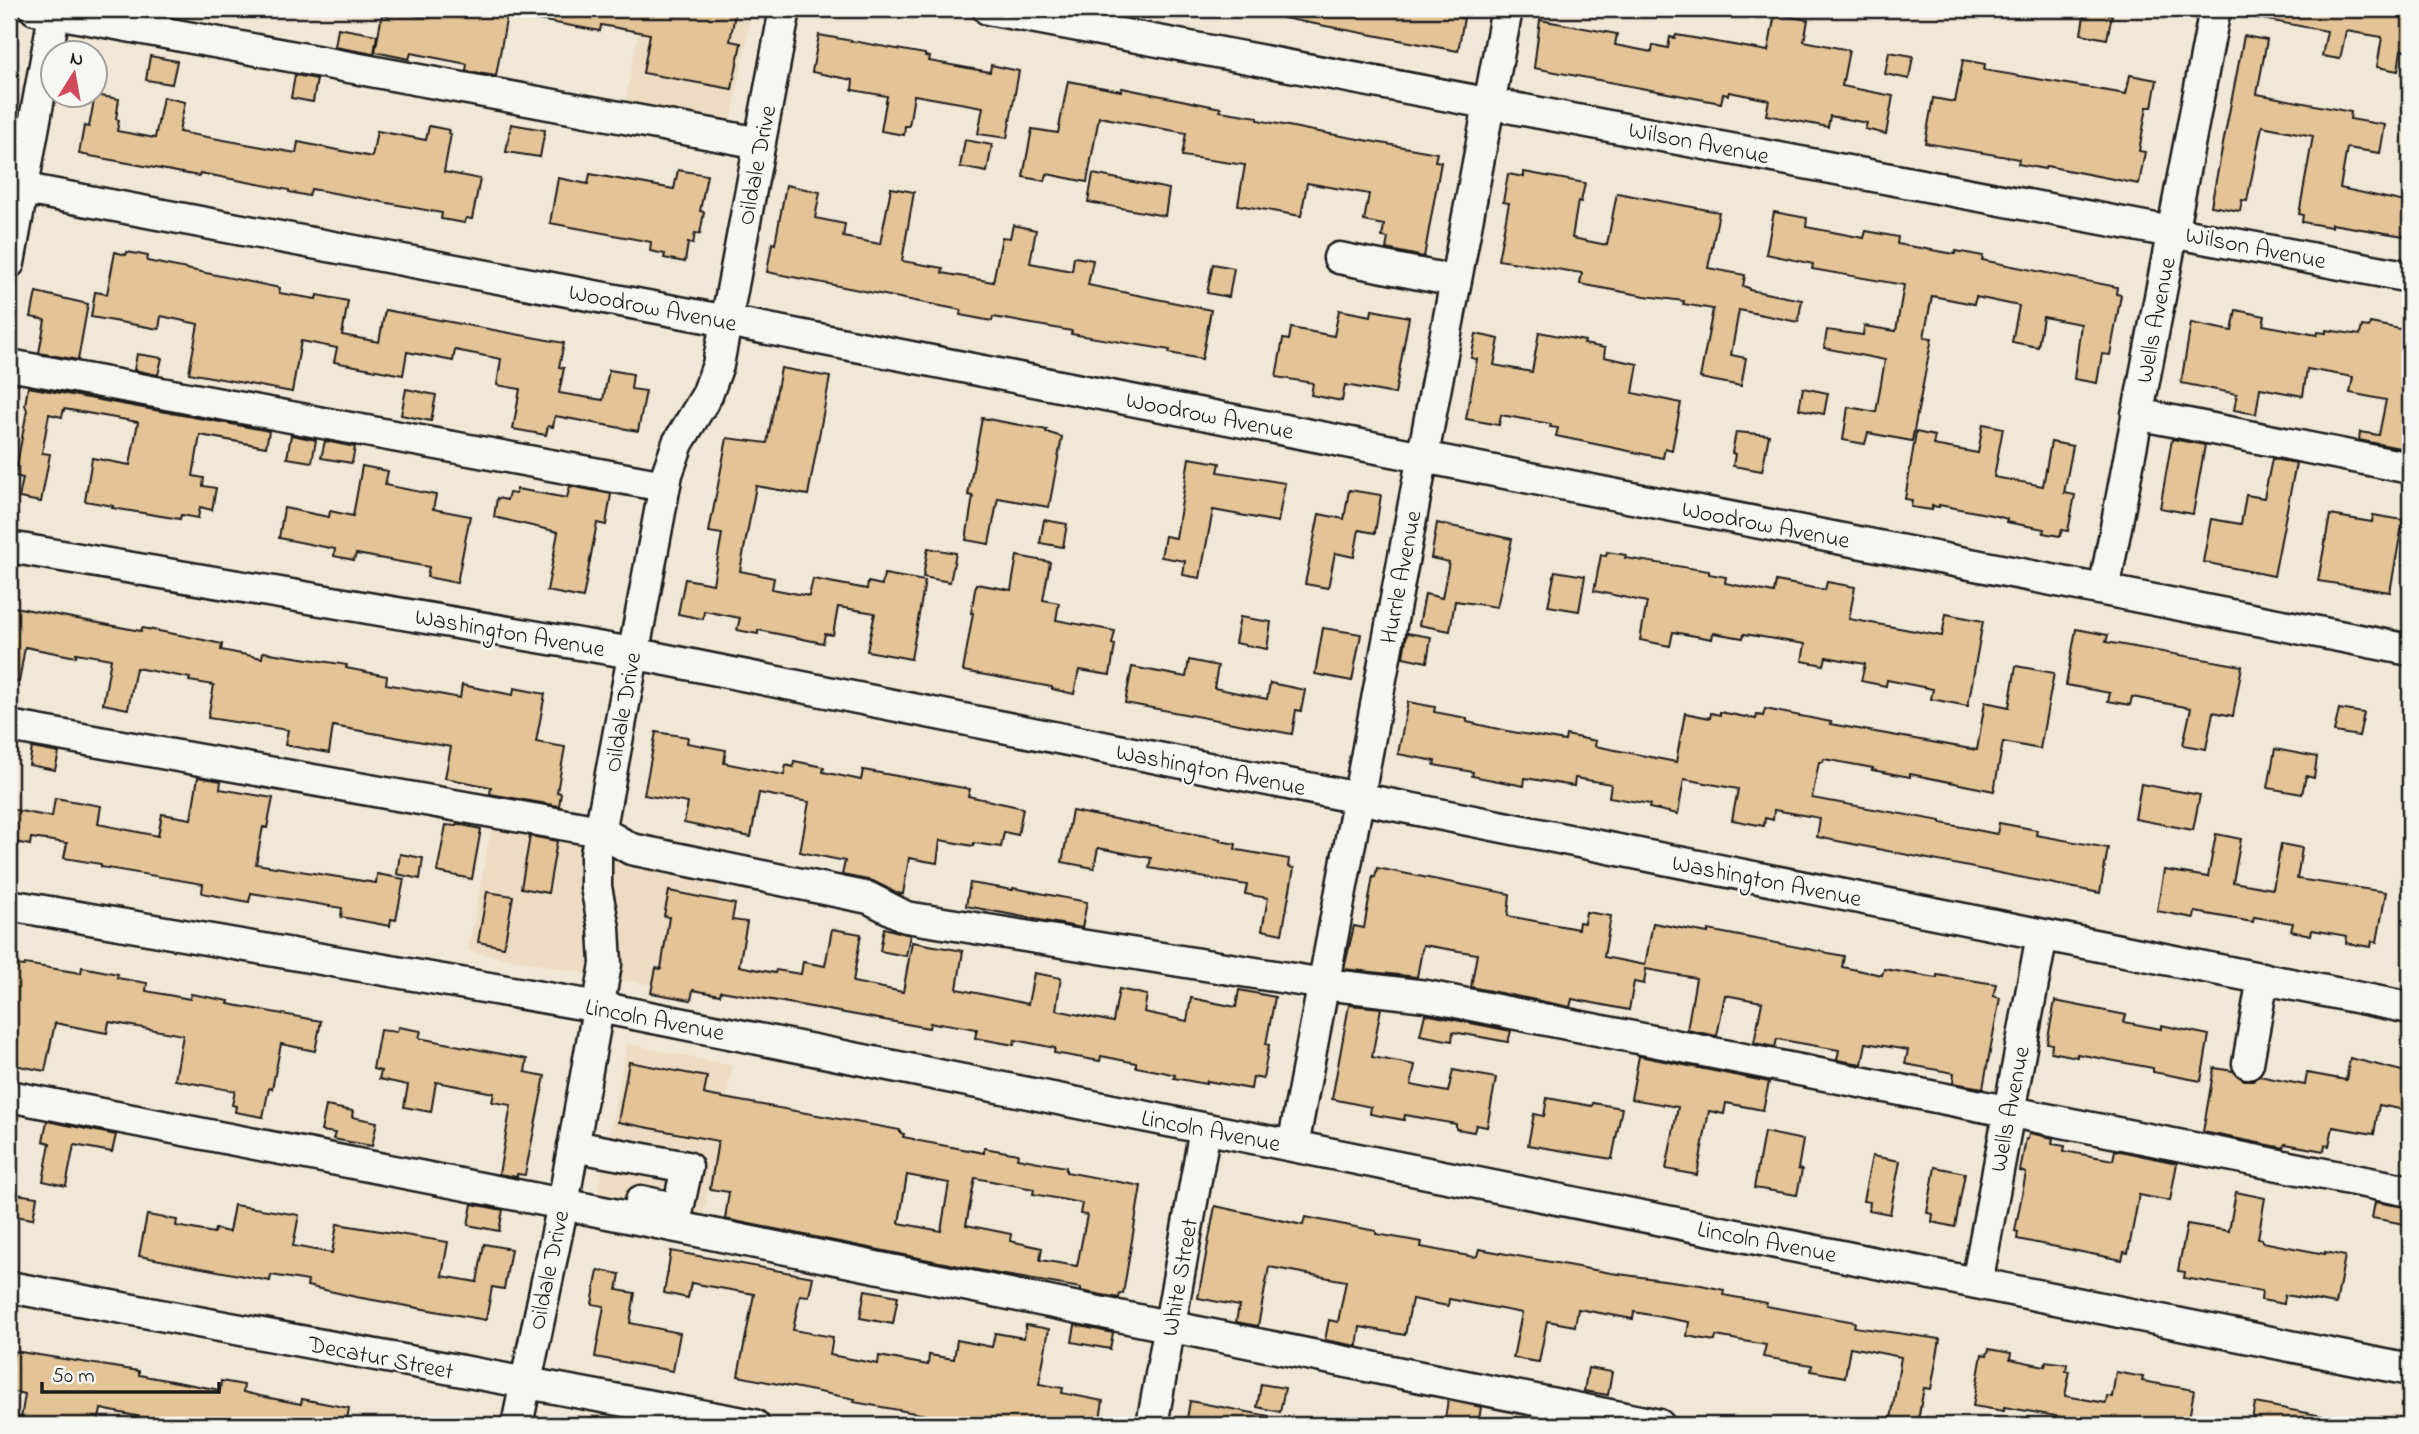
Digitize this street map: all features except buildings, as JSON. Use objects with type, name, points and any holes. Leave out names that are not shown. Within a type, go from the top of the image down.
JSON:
[{"type":"street","name":"Oildale Drive","points":[[517,1425],[564,1195],[606,964],[604,928],[596,887],[596,854],[632,653],[664,486],[678,443],[707,395],[718,365],[785,9]]},
{"type":"street","name":"Wilson Avenue","points":[[988,9],[2410,277]]},
{"type":"street","name":"Hurrle Avenue","points":[[1293,1146],[1507,9]]},
{"type":"street","name":"Wells Avenue","points":[[2104,590],[2215,9]]},
{"type":"street","points":[[9,263],[16,187],[48,10],[760,143]]},
{"type":"street","name":"Woodrow Avenue","points":[[16,187],[727,321],[2410,650]]},
{"type":"street","points":[[1339,258],[1455,281]]},
{"type":"street","points":[[9,365],[664,486]]},
{"type":"street","points":[[2137,414],[2410,468]]},
{"type":"street","name":"Washington Avenue","points":[[9,547],[632,653],[2410,1008]]},
{"type":"street","points":[[9,726],[600,831],[631,849],[869,898],[906,917],[1324,984],[1426,996],[2410,1191]]},
{"type":"street","name":"Lincoln Avenue","points":[[9,905],[599,1007],[2410,1370]]},
{"type":"street","name":"Wells Avenue","points":[[1976,1283],[2042,935]]},
{"type":"street","points":[[2248,1063],[2263,978]]},
{"type":"street","points":[[9,1096],[564,1195],[1170,1327],[1659,1425]]},
{"type":"street","name":"White Street","points":[[1152,1425],[1205,1129]]},
{"type":"street","points":[[564,1195],[678,1209],[687,1167],[573,1146]]},
{"type":"street","name":"Decatur Street","points":[[9,1287],[754,1425]]},
{"type":"shaded area","points":[[643,9],[752,9],[730,127],[624,107]]},
{"type":"shaded area","points":[[493,818],[722,875],[700,994],[468,951]]},
{"type":"shaded area","points":[[627,1044],[732,1066],[703,1218],[597,1197]]}]
